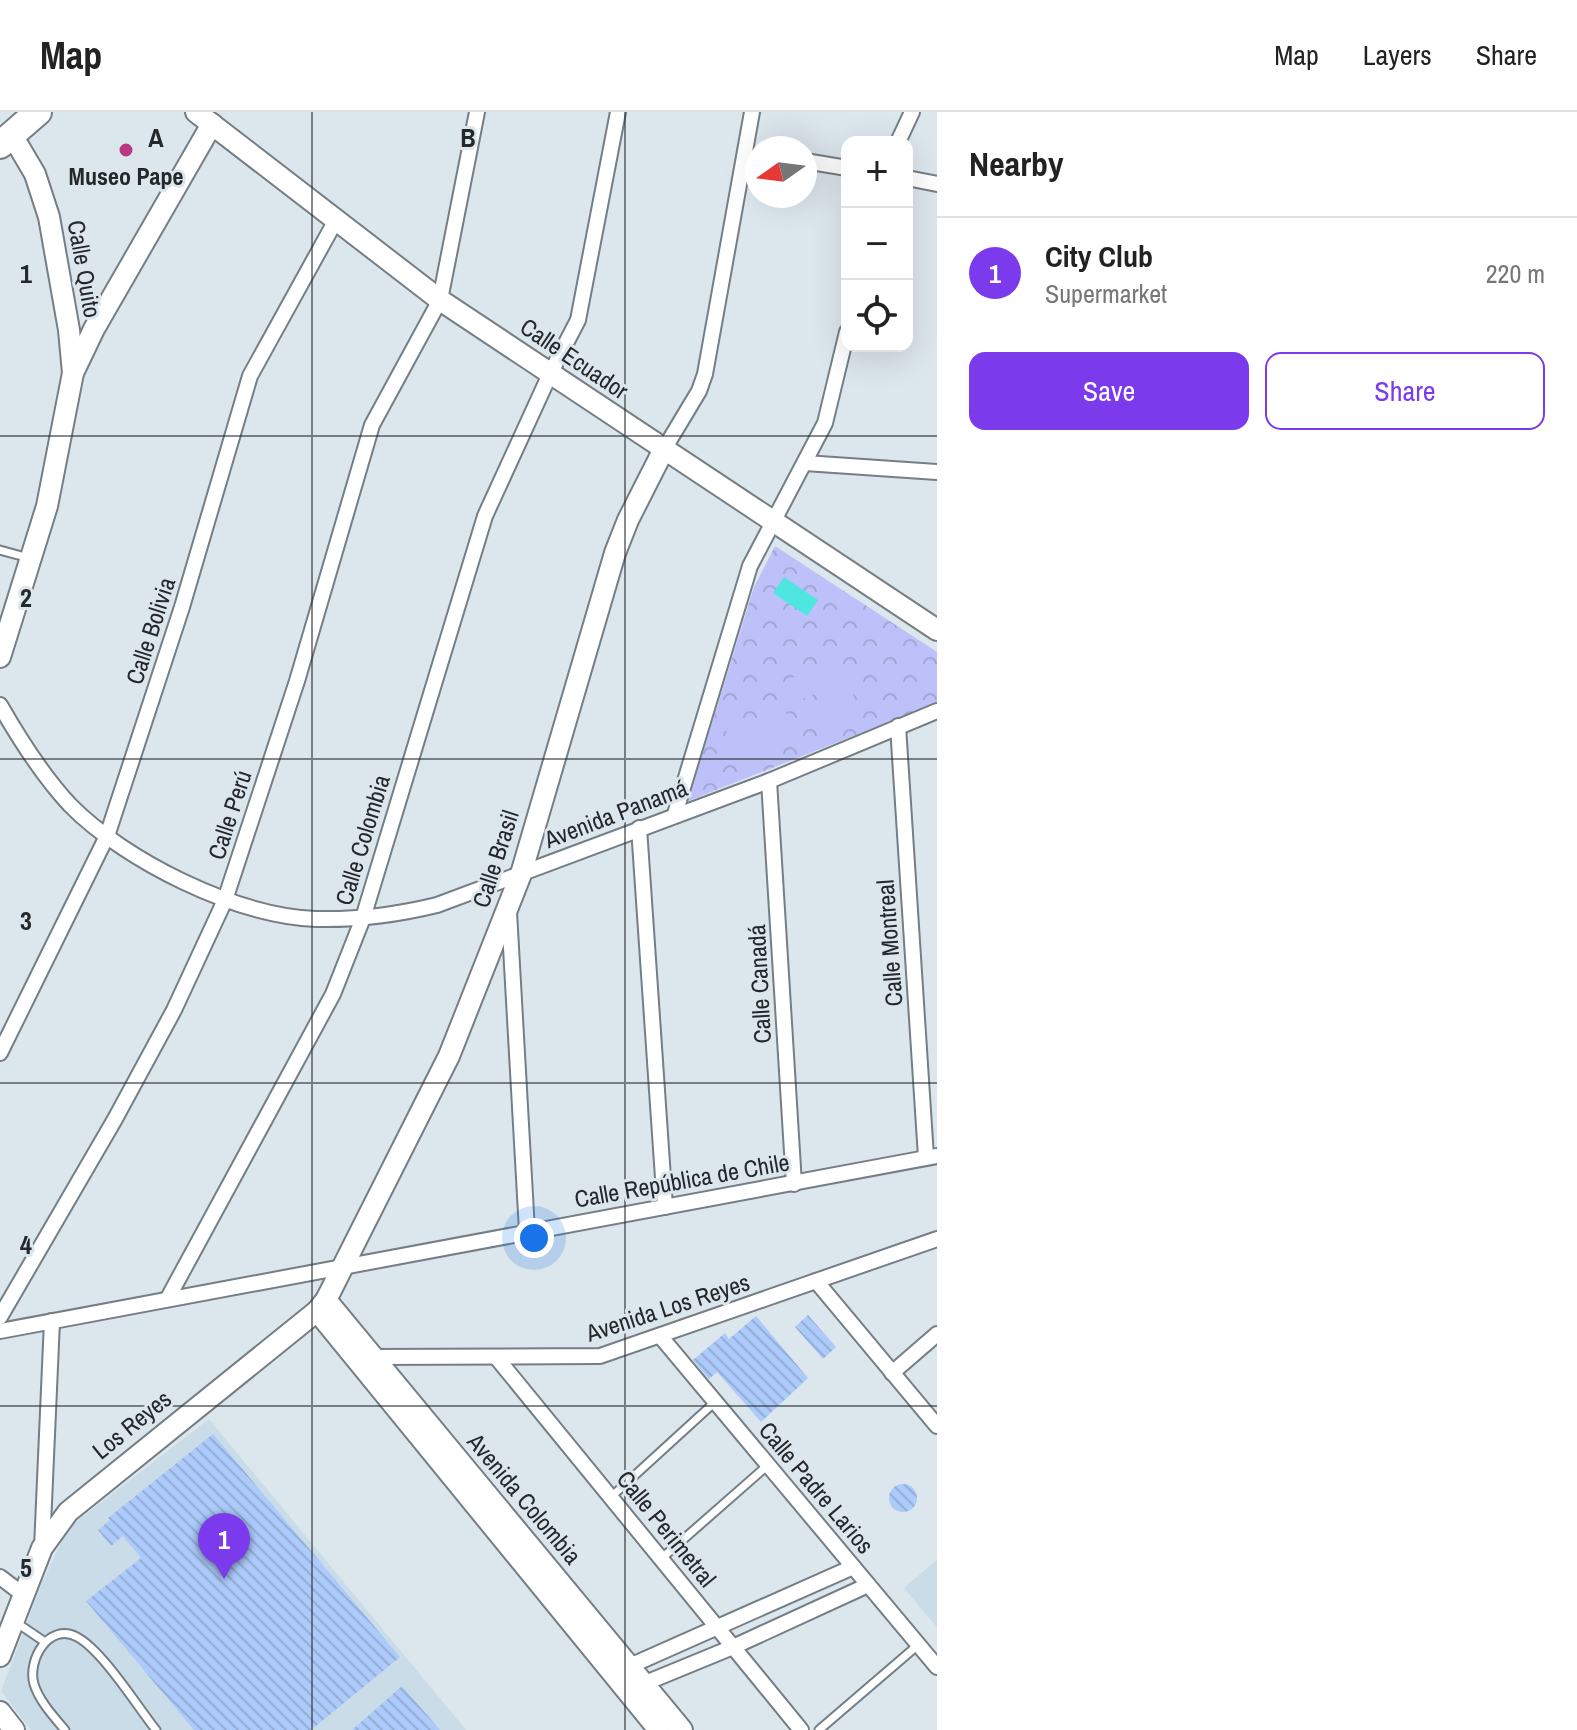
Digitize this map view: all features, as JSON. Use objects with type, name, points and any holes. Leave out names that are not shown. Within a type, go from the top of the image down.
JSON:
[{"type":"highway","points":[[6,140],[38,112]]},
{"type":"main road","name":"Calle Ecuador","points":[[204,118],[440,300],[663,451],[937,630]]},
{"type":"main road","points":[[0,657],[47,506],[73,373],[204,118]]},
{"type":"main road","name":"Calle Quito","points":[[6,140],[35,174],[46,205],[69,330],[73,373]]},
{"type":"main road","name":"Calle Brasil","points":[[340,1268],[449,1056],[509,908],[620,536],[663,451]]},
{"type":"main road","name":"Los Reyes","points":[[0,1656],[42,1548],[68,1512],[322,1306],[340,1268]]},
{"type":"main road","name":"Avenida Colombia","points":[[322,1306],[620,1670],[682,1730]]},
{"type":"main road","name":"Avenida Colombia","points":[[635,1687],[659,1730]]},
{"type":"main road","points":[[0,1712],[14,1730]]},
{"type":"street","name":"Calle Perú","points":[[0,1317],[115,1119],[174,1010],[225,900],[297,681],[372,425],[440,300],[477,112]]},
{"type":"street","name":"Calle Colombia","points":[[168,1298],[333,994],[363,918],[485,516],[580,315],[618,112]]},
{"type":"street","points":[[751,136],[752,112]]},
{"type":"street","points":[[901,136],[912,112]]},
{"type":"street","points":[[817,163],[841,167]]},
{"type":"street","points":[[913,179],[937,184]]},
{"type":"street","points":[[663,451],[699,391],[705,374],[745,181]]},
{"type":"street","name":"Calle Bolivia","points":[[0,1053],[107,836],[182,607],[243,395],[259,358],[336,220]]},
{"type":"street","points":[[675,814],[750,566],[828,415],[842,352]]},
{"type":"street","points":[[805,463],[937,472]]},
{"type":"street","name":"Avenida Panamá","points":[[0,705],[43,773],[71,806],[107,836],[175,879],[225,900],[312,919],[363,918],[437,905],[769,781],[937,711]]},
{"type":"street","name":"Calle Montreal","points":[[898,726],[931,1156]]},
{"type":"street","name":"Calle Canadá","points":[[769,781],[794,1184]]},
{"type":"street","points":[[639,828],[665,1207]]},
{"type":"street","points":[[509,908],[527,1231]]},
{"type":"street","name":"Calle República de Chile","points":[[0,1331],[931,1156]]},
{"type":"street","name":"Avenida Los Reyes","points":[[363,1358],[584,1358],[616,1352],[937,1239]]},
{"type":"street","points":[[816,1281],[937,1426]]},
{"type":"street","points":[[42,1548],[52,1321]]},
{"type":"street","points":[[892,1373],[937,1334]]},
{"type":"street","name":"Calle Padre Larios","points":[[661,1337],[937,1667]]},
{"type":"street","name":"Calle Perimetral","points":[[496,1357],[801,1730]]},
{"type":"street","points":[[620,1670],[853,1567]]},
{"type":"street","points":[[0,1577],[25,1596]]},
{"type":"street","points":[[635,1687],[733,1647],[868,1585]]},
{"type":"lane","points":[[0,550],[31,558]]},
{"type":"lane","points":[[611,1497],[715,1402]]},
{"type":"lane","points":[[662,1558],[768,1465]]},
{"type":"lane","points":[[15,1621],[45,1642]]},
{"type":"lane","points":[[65,1730],[39,1696],[33,1670],[45,1642],[57,1635],[70,1634],[80,1638],[112,1673],[156,1730]]},
{"type":"lane","points":[[819,1730],[918,1645]]},
{"type":"shaded area","points":[[784,577],[818,600],[807,616],[773,593]]},
{"type":"shaded area","points":[[209,1419],[466,1730],[31,1730],[1,1691],[42,1583],[68,1528]]},
{"type":"shaded area","points":[[937,1560],[937,1627],[904,1588]]},
{"type":"green space","points":[[775,546],[937,652],[937,703],[688,801],[754,587]]},
{"type":"green space","points":[[839,660],[847,681],[800,700],[791,678]]},
{"type":"green space","points":[[850,687],[859,709],[811,728],[802,706]]},
{"type":"green space","points":[[784,708],[797,742],[739,764],[726,730]]},
{"type":"building","points":[[808,1315],[836,1347],[823,1359],[795,1327]]},
{"type":"building","points":[[756,1316],[808,1378],[761,1422],[717,1372],[709,1379],[693,1360],[725,1333],[729,1339]]},
{"type":"building","points":[[213,1434],[400,1657],[311,1730],[194,1730],[86,1601],[141,1558],[123,1536],[111,1546],[98,1530],[110,1520],[108,1518]]},
{"type":"building","points":[[903,1484],[913,1488],[917,1498],[913,1508],[903,1512],[893,1508],[889,1498],[893,1488]]},
{"type":"building","points":[[402,1686],[440,1730],[352,1730]]},
{"type":"place","name":"Museo Pape","points":[[126,150]]},
{"type":"place","name":"City Club","points":[[224,1579]]}]
